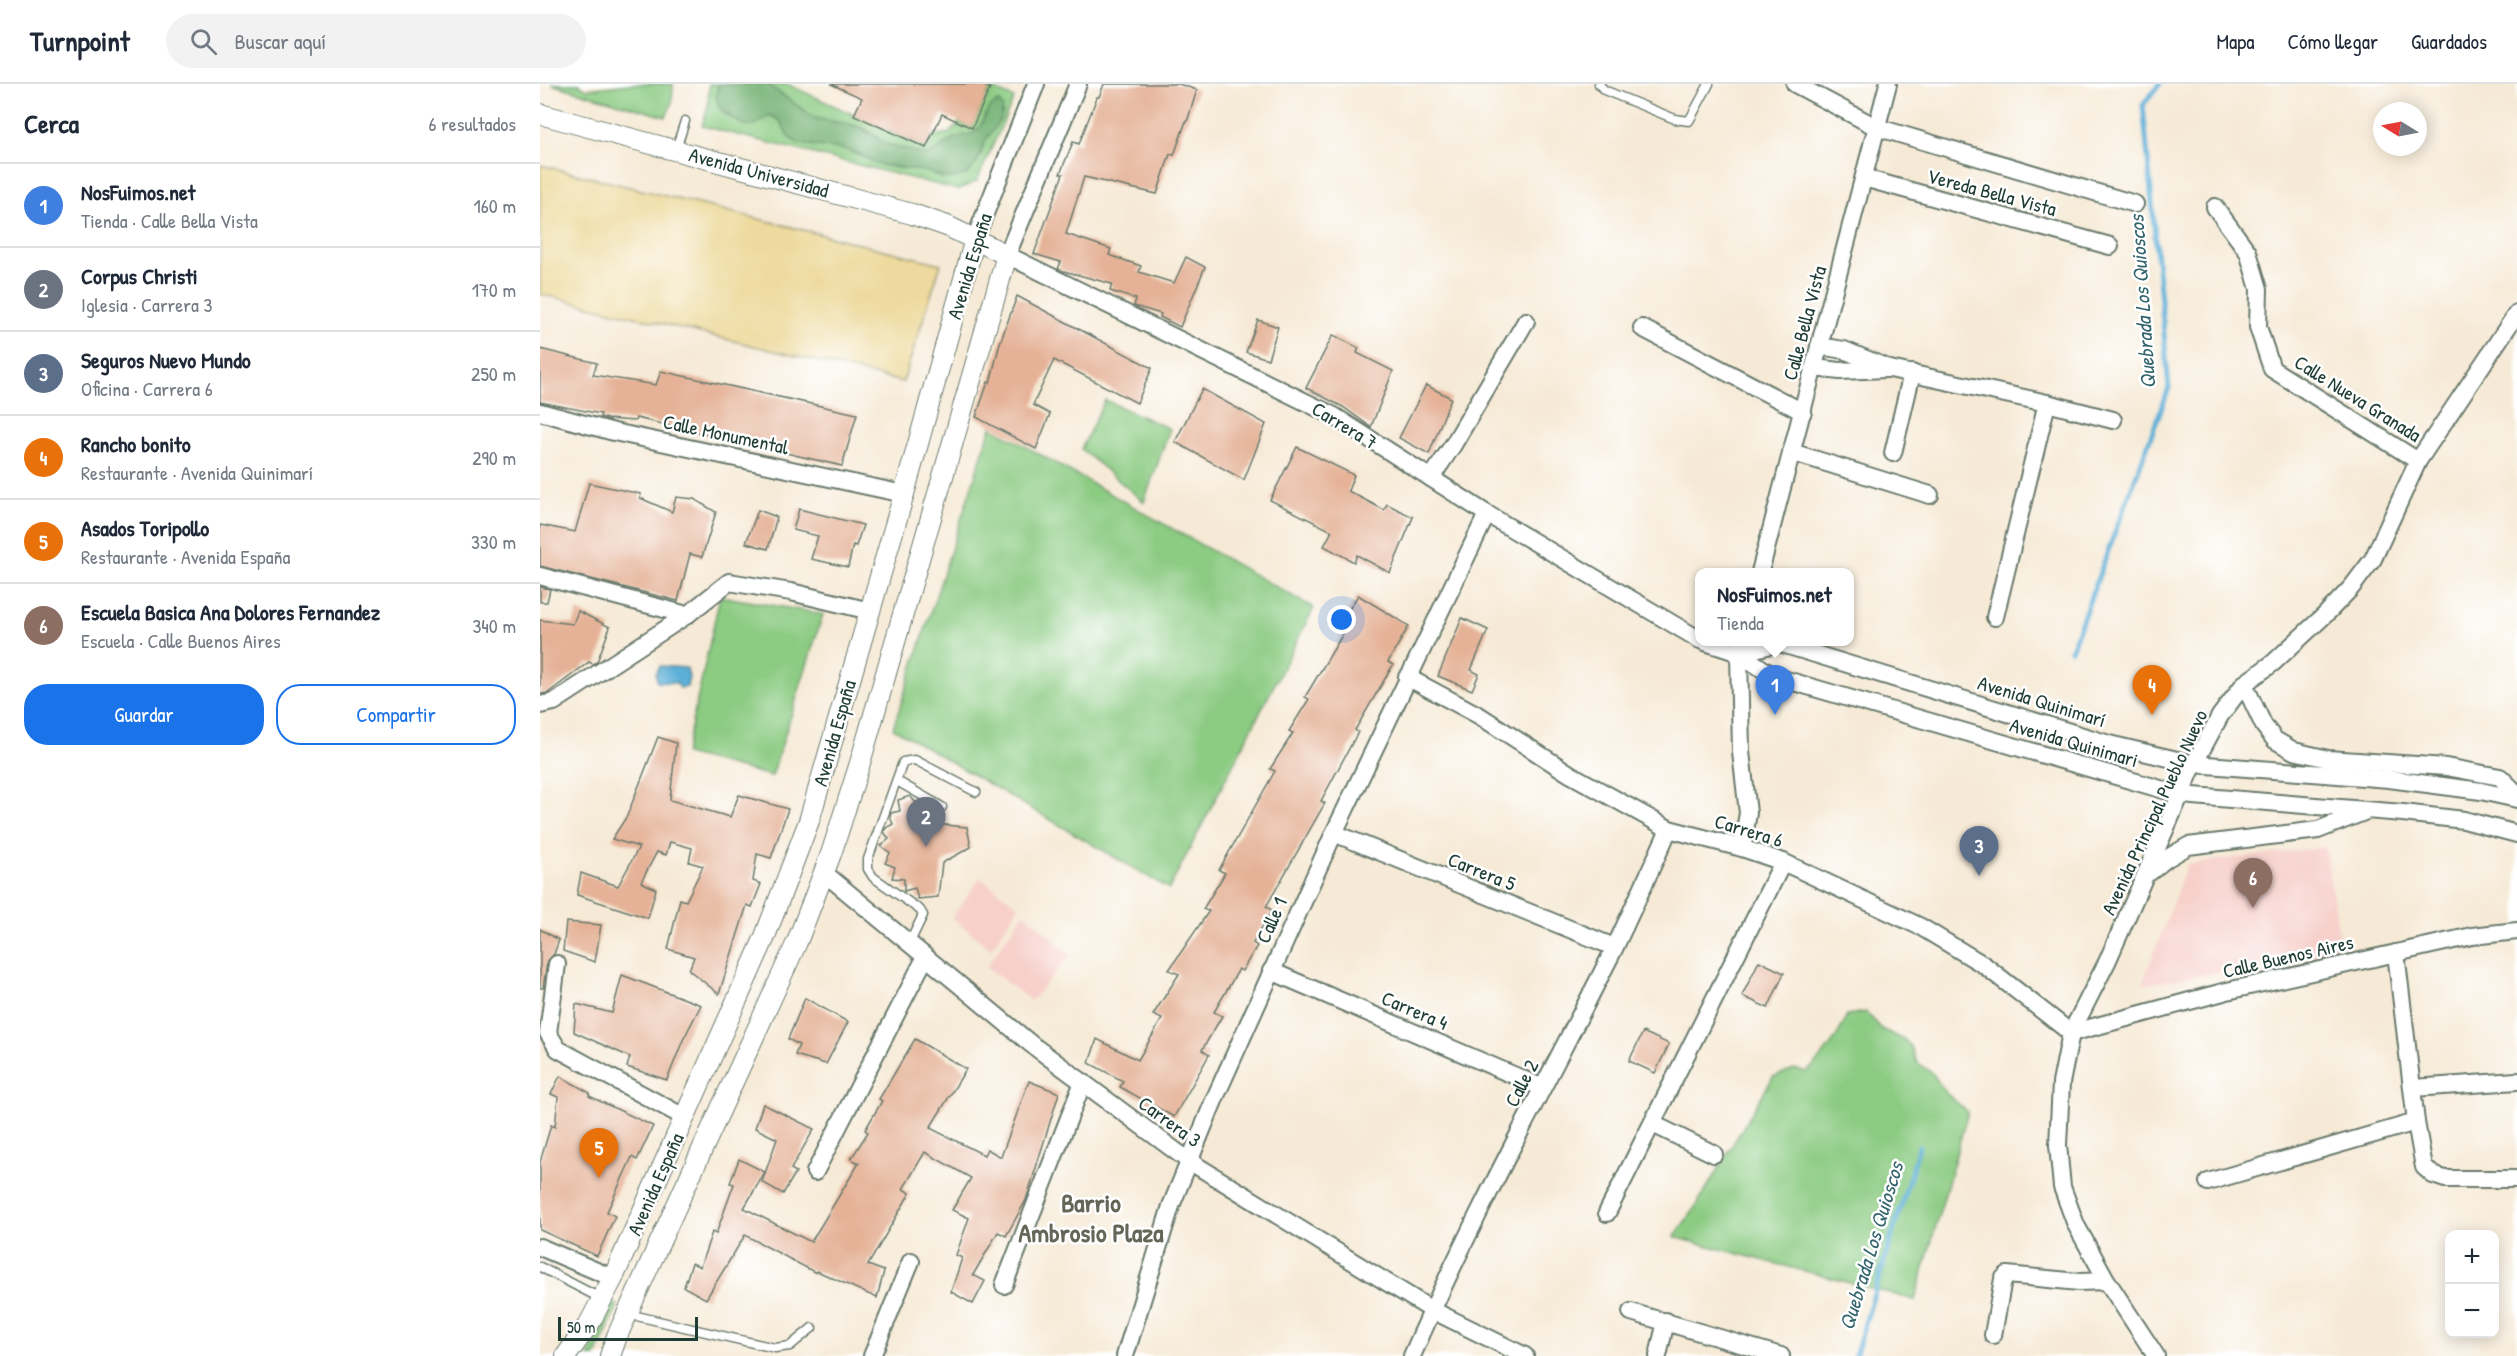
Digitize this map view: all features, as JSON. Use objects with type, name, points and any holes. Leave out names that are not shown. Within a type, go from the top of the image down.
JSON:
[{"type":"street","name":"Avenida España","points":[[566,1356],[613,1278],[764,939],[809,820],[975,239],[1036,84]]},
{"type":"street","name":"Avenida España","points":[[610,1356],[796,942],[823,872],[864,752],[1007,255],[1078,84]]},
{"type":"street","points":[[1795,84],[1876,127],[2135,204]]},
{"type":"street","name":"Calle Bella Vista","points":[[1761,568],[1888,84]]},
{"type":"street","name":"Avenida Universidad","points":[[540,114],[912,214],[975,239]]},
{"type":"street","name":"Vereda Bella Vista","points":[[1864,178],[2110,246]]},
{"type":"street","name":"Calle Nueva Granada","points":[[2215,207],[2248,252],[2259,289],[2258,327],[2272,369],[2418,461]]},
{"type":"street","name":"Carrera 7","points":[[975,239],[1334,416],[1487,514],[1695,637]]},
{"type":"street","name":"Avenida Principal Pueblo Nuevo","points":[[2156,1356],[2107,1281],[2076,1225],[2062,1187],[2058,1144],[2061,1083],[2071,1034],[2107,962],[2194,764],[2220,716],[2244,684],[2272,663],[2326,614],[2351,588],[2373,559],[2418,461],[2510,336],[2517,313]]},
{"type":"street","points":[[1431,478],[1454,445],[1526,321]]},
{"type":"street","points":[[1642,328],[1803,412]]},
{"type":"street","points":[[1820,346],[1844,350],[1890,369],[2047,403],[2112,420]]},
{"type":"street","points":[[1814,368],[1840,371],[1890,369]]},
{"type":"street","points":[[1893,453],[1912,373]]},
{"type":"street","points":[[1995,617],[2047,403]]},
{"type":"street","name":"Calle Monumental","points":[[540,412],[614,432],[904,494]]},
{"type":"street","points":[[1791,452],[1930,495]]},
{"type":"street","name":"Calle 1","points":[[1125,1356],[1171,1206],[1189,1161],[1271,971],[1334,833],[1487,514]]},
{"type":"street","points":[[540,576],[687,615]]},
{"type":"street","points":[[540,705],[554,702],[687,615],[729,582],[791,592],[870,611]]},
{"type":"street","name":"Avenida Quinimarí","points":[[1792,646],[2109,744],[2194,764],[2389,779],[2481,791],[2517,799]]},
{"type":"street","points":[[1741,647],[1741,752],[1748,813],[1742,848]]},
{"type":"street","name":"Avenida Quinimari","points":[[1741,647],[1773,676],[2181,795],[2464,820],[2517,834]]},
{"type":"street","name":"Carrera 6","points":[[1407,677],[1480,716],[1570,774],[1669,829],[1742,848],[1784,862],[1921,927],[1984,965],[2071,1034]]},
{"type":"street","points":[[2244,684],[2264,726],[2276,740],[2294,751],[2328,759],[2446,767],[2500,777],[2517,794]]},
{"type":"street","points":[[2145,877],[2166,859],[2188,846],[2318,830],[2367,810]]},
{"type":"street","name":"Calle 2","points":[[1412,1356],[1432,1310],[1541,1088],[1614,947],[1669,829]]},
{"type":"street","name":"Carrera 5","points":[[1334,833],[1614,947]]},
{"type":"street","points":[[1607,1213],[1784,862]]},
{"type":"street","name":"Carrera 3","points":[[823,872],[1031,1044],[1189,1161],[1432,1310],[1525,1356]]},
{"type":"street","name":"Calle Buenos Aires","points":[[2071,1034],[2227,991],[2472,936],[2517,931]]},
{"type":"street","points":[[2396,953],[2416,1122],[2424,1167],[2433,1175],[2445,1179],[2517,1179]]},
{"type":"street","points":[[815,1172],[925,958]]},
{"type":"street","points":[[557,964],[548,1033],[558,1049],[684,1117]]},
{"type":"street","name":"Carrera 4","points":[[1271,971],[1541,1088]]},
{"type":"street","points":[[2413,1088],[2517,1081]]},
{"type":"street","points":[[1004,1285],[1083,1082]]},
{"type":"street","points":[[2208,1182],[2416,1122]]},
{"type":"street","points":[[1653,1124],[1714,1154]]},
{"type":"street","points":[[540,1247],[613,1278]]},
{"type":"street","points":[[872,1356],[911,1261]]},
{"type":"street","points":[[1993,1335],[2003,1279],[2007,1275],[2079,1282],[2107,1281]]},
{"type":"street","points":[[1631,1312],[1775,1355]]},
{"type":"street","points":[[1658,1356],[1666,1321]]},
{"type":"lane","points":[[1599,84],[1604,90],[1689,121],[1709,84]]},
{"type":"lane","points":[[676,149],[685,122]]},
{"type":"lane","points":[[909,945],[923,915],[920,910],[873,877],[868,869],[868,859],[903,762],[915,760],[976,792]]},
{"type":"lane","points":[[897,781],[942,807]]},
{"type":"lane","points":[[541,1270],[602,1299]]},
{"type":"lane","points":[[628,1314],[775,1348],[790,1346],[812,1328]]},
{"type":"shaded area","points":[[2325,847],[2342,952],[2142,985],[2187,864]]},
{"type":"shaded area","points":[[980,878],[1019,906],[991,949],[952,918]]},
{"type":"shaded area","points":[[1024,913],[1070,955],[1031,1001],[986,967]]},
{"type":"green space","points":[[551,84],[579,84],[587,89],[629,84],[673,84],[672,103],[666,117]]},
{"type":"green space","points":[[709,84],[719,84],[717,89],[722,112],[741,123],[750,125],[770,115],[780,121],[789,137],[799,144],[844,149],[883,166],[925,171],[942,178],[979,159],[985,141],[1003,113],[985,114],[981,125],[973,134],[951,140],[926,155],[886,144],[866,129],[815,118],[767,84],[787,84],[926,148],[932,136],[950,133],[960,122],[972,127],[990,88],[1014,98],[977,181],[958,190],[702,126],[708,106]]},
{"type":"green space","points":[[719,84],[767,84],[815,118],[860,127],[886,144],[926,155],[934,153],[954,138],[974,133],[990,108],[999,102],[1003,107],[1001,119],[985,141],[976,164],[967,174],[948,179],[925,171],[877,164],[844,149],[799,144],[789,137],[780,121],[770,115],[755,125],[743,125],[719,107],[716,95]]},
{"type":"green space","points":[[1105,400],[1170,429],[1144,502],[1081,449]]},
{"type":"green space","points":[[991,427],[1314,608],[1169,889],[893,728]]},
{"type":"green space","points":[[720,596],[823,614],[772,776],[685,754]]},
{"type":"green space","points":[[1866,1012],[1883,1030],[1904,1039],[1911,1047],[1916,1061],[1933,1074],[1946,1093],[1968,1112],[1915,1300],[1674,1237],[1696,1206],[1773,1077],[1794,1069],[1807,1072],[1830,1045],[1847,1015]]},
{"type":"green space","points":[[611,1303],[618,1305],[596,1356],[588,1356],[605,1321]]},
{"type":"sand","points":[[540,165],[941,264],[903,382],[540,294]]},
{"type":"water","points":[[660,666],[687,668],[689,677],[687,687],[680,688],[676,683],[657,682],[656,673]]},
{"type":"building","points":[[831,84],[982,84],[990,88],[972,128],[942,114],[926,148],[854,115],[862,98]]},
{"type":"building","points":[[1104,84],[1179,84],[1197,90],[1174,155],[1170,154],[1157,194],[1084,177],[1066,234],[1111,249],[1109,255],[1141,266],[1139,272],[1174,283],[1186,257],[1205,267],[1180,327],[1160,317],[1161,314],[1134,306],[1136,299],[1110,291],[1112,284],[1060,270],[1058,269],[1061,262],[1034,254],[1073,142],[1079,144]]},
{"type":"building","points":[[1017,296],[1152,368],[1137,403],[1054,360],[1033,405],[1050,414],[1036,449],[976,417],[988,382],[990,383],[1000,343]]},
{"type":"building","points":[[1258,320],[1278,327],[1268,359],[1246,352]]},
{"type":"building","points":[[1333,335],[1359,348],[1357,353],[1393,371],[1371,427],[1343,407],[1306,388]]},
{"type":"building","points":[[540,349],[597,363],[593,375],[656,385],[661,371],[857,414],[842,466],[636,418],[635,421],[607,419],[600,417],[601,414],[540,402]]},
{"type":"building","points":[[1426,385],[1451,398],[1429,454],[1399,438]]},
{"type":"building","points":[[1202,389],[1266,424],[1244,480],[1175,442]]},
{"type":"building","points":[[1297,447],[1354,475],[1348,491],[1384,510],[1387,504],[1413,517],[1390,573],[1357,555],[1354,562],[1324,546],[1332,531],[1270,500]]},
{"type":"building","points":[[589,483],[641,494],[640,498],[672,512],[676,497],[694,499],[716,512],[702,557],[690,554],[678,601],[540,566],[540,525],[575,532]]},
{"type":"building","points":[[799,509],[863,525],[856,546],[853,545],[848,567],[811,559],[818,536],[793,530]]},
{"type":"building","points":[[758,510],[777,517],[768,549],[746,543]]},
{"type":"building","points":[[540,587],[550,589],[547,602],[540,602]]},
{"type":"building","points":[[1358,595],[1409,626],[1388,662],[1393,665],[1355,730],[1358,732],[1321,801],[1325,803],[1266,907],[1272,910],[1253,943],[1257,946],[1242,971],[1239,969],[1214,1012],[1222,1016],[1202,1050],[1209,1055],[1174,1117],[1120,1087],[1123,1081],[1089,1063],[1097,1039],[1138,1060],[1162,1019],[1153,1015],[1179,974],[1169,970],[1209,911],[1203,909],[1225,873],[1219,870],[1275,771],[1270,769],[1293,733],[1289,731],[1309,699],[1305,697],[1347,627],[1340,624]]},
{"type":"building","points":[[578,611],[610,627],[597,662],[593,664],[589,662],[548,693],[540,694],[540,620],[573,624]]},
{"type":"building","points":[[1462,618],[1488,630],[1471,670],[1479,674],[1472,690],[1438,676]]},
{"type":"building","points":[[658,737],[676,743],[670,800],[730,817],[739,795],[788,809],[771,858],[757,854],[753,881],[761,884],[752,907],[747,905],[719,994],[689,970],[694,957],[668,949],[680,899],[686,901],[703,866],[689,862],[692,848],[670,842],[666,855],[657,852],[641,882],[656,889],[648,918],[577,895],[581,873],[618,886],[639,847],[612,839],[627,816]]},
{"type":"building","points":[[910,796],[934,824],[967,827],[971,847],[942,863],[938,897],[918,899],[915,888],[904,891],[904,879],[892,878],[895,867],[885,863],[890,853],[881,846],[889,839],[884,832],[893,824],[891,813],[900,811],[898,800]]},
{"type":"building","points":[[566,922],[601,925],[595,962],[563,951]]},
{"type":"building","points":[[540,929],[559,940],[554,954],[547,962],[543,988],[540,988]]},
{"type":"building","points":[[1759,961],[1784,973],[1768,1008],[1742,996]]},
{"type":"building","points":[[622,975],[701,1005],[683,1040],[667,1080],[627,1067],[630,1057],[574,1032],[576,1004],[612,1013]]},
{"type":"building","points":[[805,998],[848,1022],[826,1064],[795,1055],[799,1045],[788,1039]]},
{"type":"building","points":[[1643,1032],[1669,1044],[1655,1073],[1629,1061]]},
{"type":"building","points":[[915,1039],[966,1069],[930,1128],[984,1155],[987,1149],[1001,1157],[1029,1081],[1059,1093],[1026,1200],[1006,1236],[998,1232],[973,1275],[985,1281],[973,1304],[951,1292],[962,1258],[956,1255],[969,1218],[952,1210],[971,1178],[925,1152],[903,1189],[910,1193],[868,1265],[884,1271],[877,1298],[817,1271],[816,1273],[745,1235],[706,1299],[684,1287],[692,1263],[700,1267],[712,1232],[716,1234],[734,1184],[730,1183],[739,1159],[765,1172],[744,1208],[811,1242],[859,1163],[851,1159],[868,1132],[865,1130],[882,1101],[879,1099]]},
{"type":"building","points":[[560,1076],[590,1093],[589,1096],[653,1126],[637,1160],[632,1157],[607,1212],[615,1216],[597,1256],[540,1230],[540,1162],[551,1125],[555,1127],[558,1097],[551,1094]]},
{"type":"building","points":[[763,1104],[814,1129],[791,1169],[796,1172],[783,1194],[762,1182],[777,1139],[755,1128]]},
{"type":"waterway","name":"Quebrada Los Quioscos","points":[[2071,650],[2169,388],[2143,105],[2160,84]]},
{"type":"waterway","name":"Quebrada Los Quioscos","points":[[1855,1356],[1919,1147]]},
{"type":"place","name":"NosFuimos.net","points":[[1775,715]]},
{"type":"place","name":"Rancho bonito","points":[[2152,715]]},
{"type":"place","name":"Corpus Christi","points":[[926,847]]},
{"type":"place","name":"Seguros Nuevo Mundo","points":[[1979,876]]},
{"type":"place","name":"Escuela Basica Ana Dolores Fernandez","points":[[2253,908]]},
{"type":"place","name":"Asados Toripollo","points":[[599,1178]]},
{"type":"district","name":"Barrio Ambrosio Plaza","points":[[1091,1217]]}]
